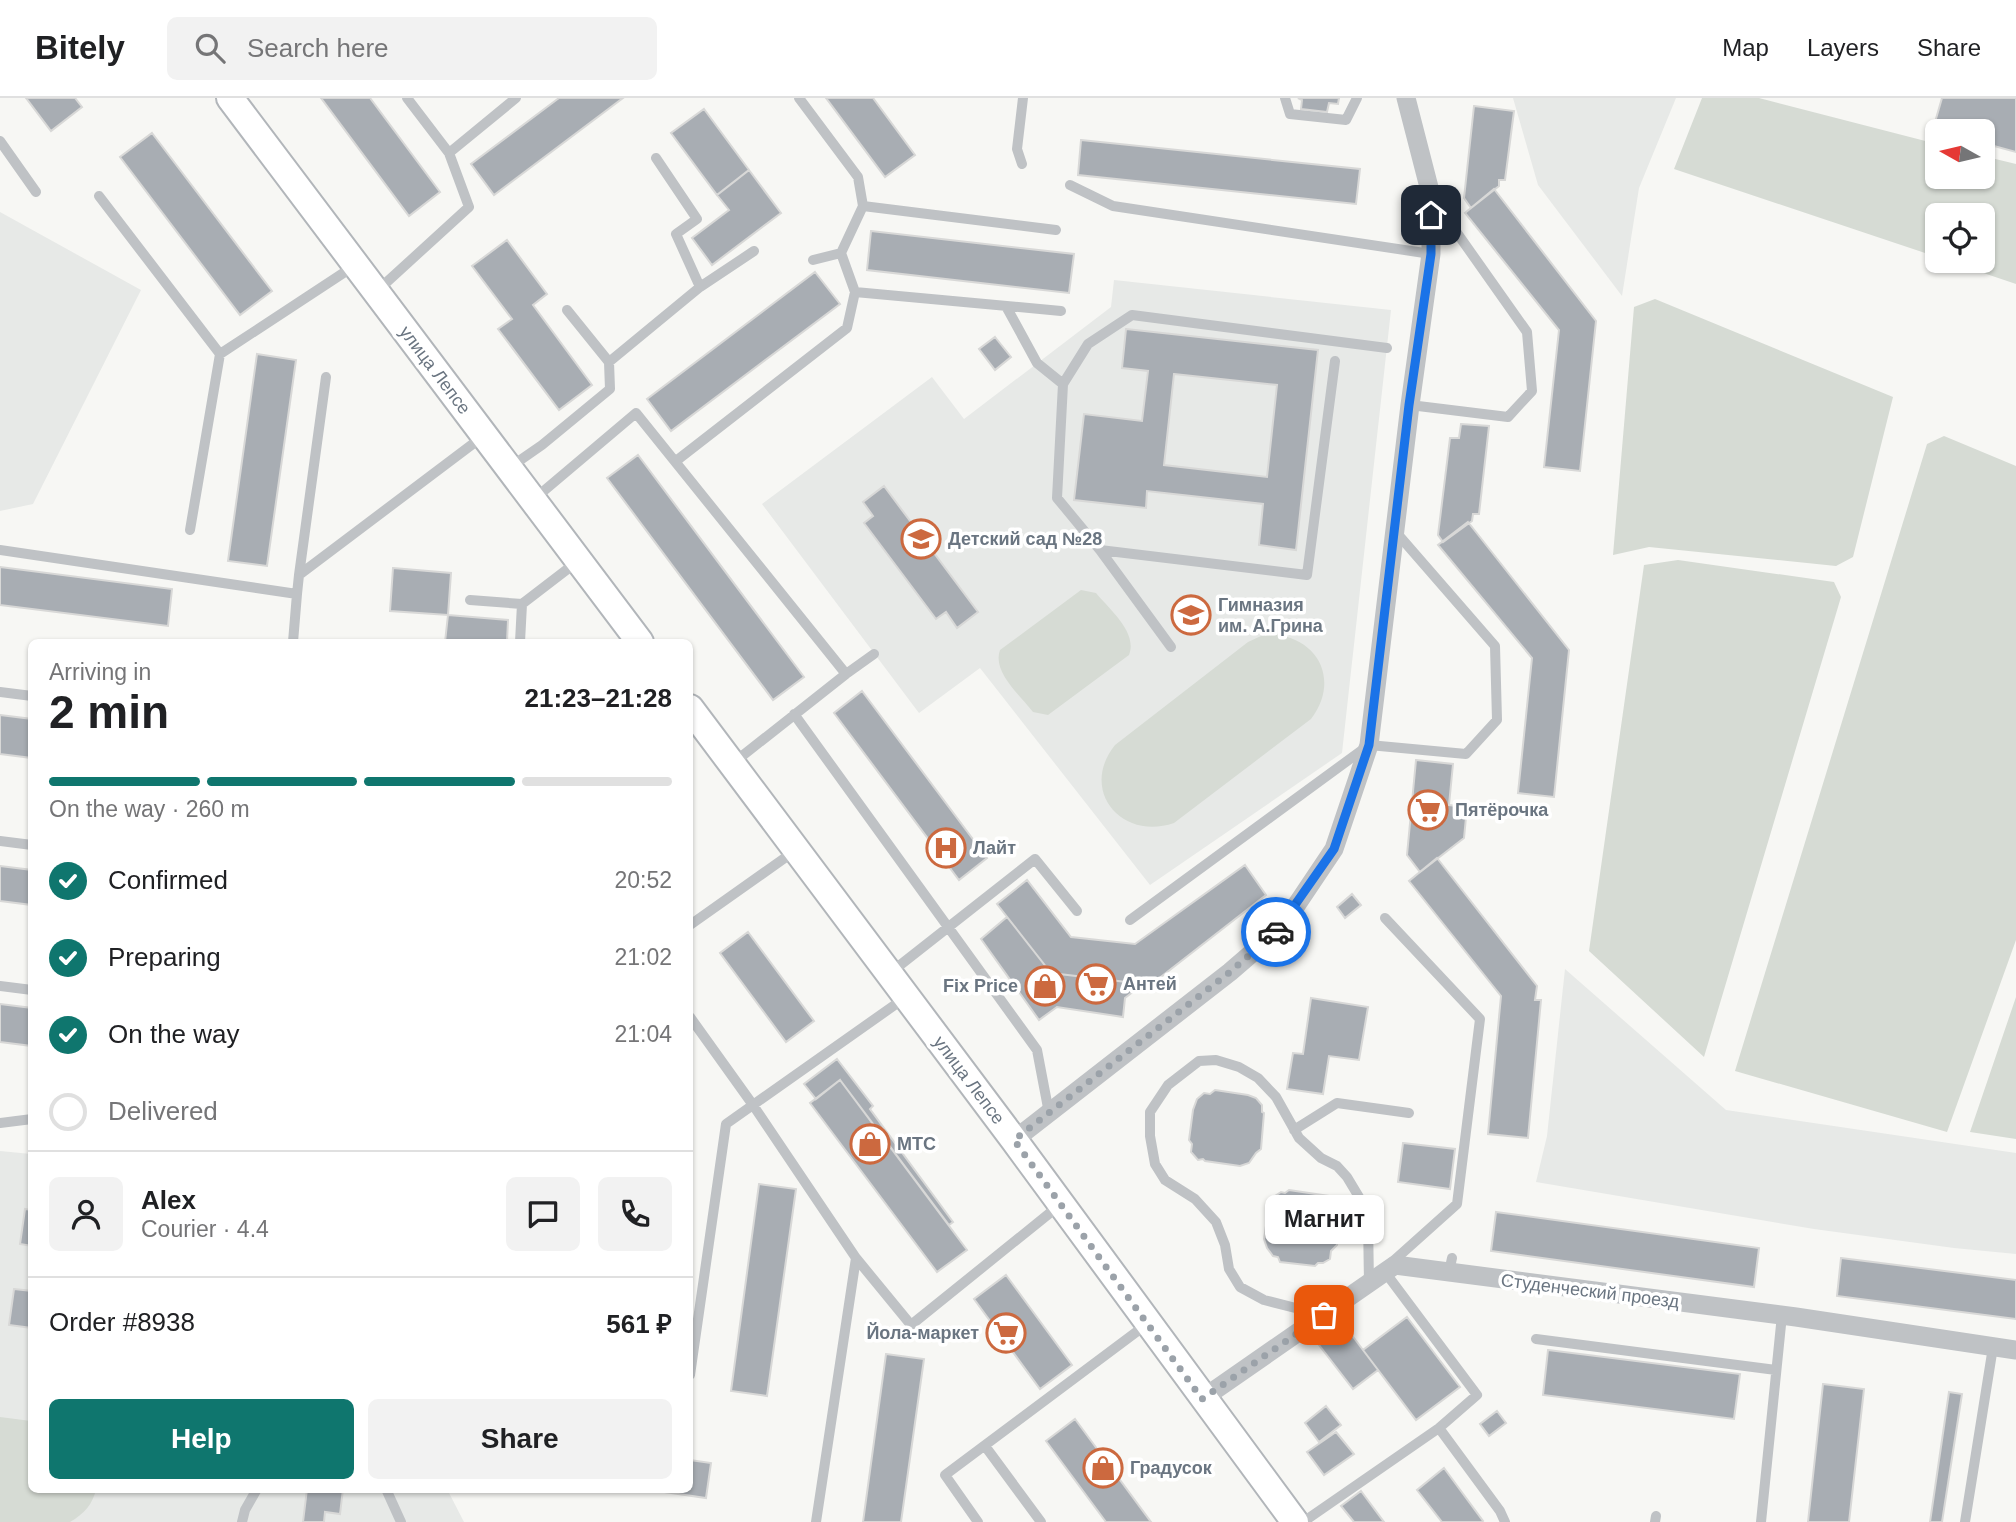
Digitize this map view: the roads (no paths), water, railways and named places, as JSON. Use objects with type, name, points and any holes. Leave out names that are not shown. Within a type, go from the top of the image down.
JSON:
[{"type":"main road","name":"улица Лепсе","points":[[230,98],[533,500],[631,637]]},
{"type":"main road","name":"улица Лепсе","points":[[693,712],[890,973],[1295,1522]]},
{"type":"street","points":[[1014,1140],[1230,972],[1281,928],[1334,849],[1369,745],[1409,405],[1431,254],[1431,195],[1406,98]]},
{"type":"street","name":"Студенческий проезд","points":[[1202,1399],[1395,1265],[1450,1265],[2016,1350]]},
{"type":"lane","points":[[376,292],[469,207],[449,153],[407,98]]},
{"type":"lane","points":[[449,153],[516,98]]},
{"type":"lane","points":[[676,461],[847,328],[855,292],[841,253],[863,206],[858,177],[799,98]]},
{"type":"lane","points":[[1022,164],[1017,149],[1023,98]]},
{"type":"lane","points":[[1285,98],[1290,114],[1346,120],[1357,98]]},
{"type":"lane","points":[[0,141],[37,192]]},
{"type":"lane","points":[[656,158],[697,219],[676,234],[700,287]]},
{"type":"lane","points":[[1070,185],[1114,206],[1431,254]]},
{"type":"lane","points":[[1409,405],[1508,417],[1532,391],[1527,332],[1431,195]]},
{"type":"lane","points":[[99,196],[220,354]]},
{"type":"lane","points":[[863,206],[1056,230]]},
{"type":"lane","points":[[609,362],[700,287],[754,251]]},
{"type":"lane","points":[[813,260],[841,253]]},
{"type":"lane","points":[[190,530],[220,354],[356,264]]},
{"type":"lane","points":[[855,292],[1061,311]]},
{"type":"lane","points":[[1007,308],[1037,363],[1063,384]]},
{"type":"lane","points":[[509,468],[542,445],[610,389],[609,362],[567,310]]},
{"type":"lane","points":[[1171,647],[1100,550],[1057,498],[1063,384],[1088,344],[1132,315],[1387,348]]},
{"type":"lane","points":[[1100,550],[1307,575],[1335,361]]},
{"type":"lane","points":[[293,639],[299,575],[326,377]]},
{"type":"lane","points":[[533,500],[636,413],[846,674]]},
{"type":"lane","points":[[299,575],[483,435]]},
{"type":"lane","points":[[1130,920],[1369,745],[1466,754],[1497,720],[1495,646],[1395,530]]},
{"type":"lane","points":[[0,550],[297,594]]},
{"type":"lane","points":[[470,600],[522,604],[578,561]]},
{"type":"lane","points":[[520,639],[522,604]]},
{"type":"lane","points":[[732,764],[874,654]]},
{"type":"lane","points":[[0,692],[28,696]]},
{"type":"lane","points":[[794,714],[1037,1050],[1049,1114]]},
{"type":"lane","points":[[0,841],[28,844]]},
{"type":"lane","points":[[693,923],[797,849]]},
{"type":"lane","points":[[890,973],[1035,859],[1077,911]]},
{"type":"lane","points":[[1377,1278],[1457,1204],[1480,1018],[1384,918]]},
{"type":"lane","points":[[0,986],[28,990]]},
{"type":"lane","points":[[693,1354],[726,1124],[907,997]]},
{"type":"lane","points":[[693,1021],[856,1258],[911,1325],[1061,1204]]},
{"type":"lane","points":[[1303,1522],[1439,1428],[1477,1395],[1377,1278],[1368,1221],[1359,1197],[1337,1166],[1308,1147],[1294,1130],[1276,1097],[1258,1078],[1238,1067],[1216,1060],[1199,1061],[1168,1085],[1150,1112],[1150,1136],[1155,1164],[1165,1180],[1195,1199],[1216,1222],[1229,1269],[1240,1287],[1264,1300],[1324,1315]]},
{"type":"lane","points":[[1294,1130],[1337,1103],[1409,1113]]},
{"type":"lane","points":[[0,1123],[28,1120]]},
{"type":"lane","points":[[816,1522],[856,1258]]},
{"type":"lane","points":[[1760,1522],[1782,1315]]},
{"type":"lane","points":[[978,1522],[945,1475],[1147,1324]]},
{"type":"lane","points":[[1536,1339],[1776,1370]]},
{"type":"lane","points":[[1965,1522],[1993,1347]]},
{"type":"lane","points":[[1439,1428],[1500,1511],[1505,1522]]},
{"type":"lane","points":[[985,1446],[1041,1522]]},
{"type":"lane","points":[[242,1522],[255,1493]]},
{"type":"lane","points":[[388,1493],[401,1522]]},
{"type":"place","name":"Детский сад №28","points":[[921,539]]},
{"type":"place","name":"Гимназия им. А.Грина","points":[[1191,615]]},
{"type":"place","name":"Пятёрочка","points":[[1428,810]]},
{"type":"place","name":"Лайт","points":[[946,848]]},
{"type":"place","name":"Антей","points":[[1096,984]]},
{"type":"place","name":"Fix Price","points":[[1045,986]]},
{"type":"place","name":"МТС","points":[[870,1144]]},
{"type":"place","name":"Магнит","points":[[1324,1315]]},
{"type":"place","name":"Йола-маркет","points":[[1006,1333]]},
{"type":"place","name":"Градусок","points":[[1103,1468]]}]
